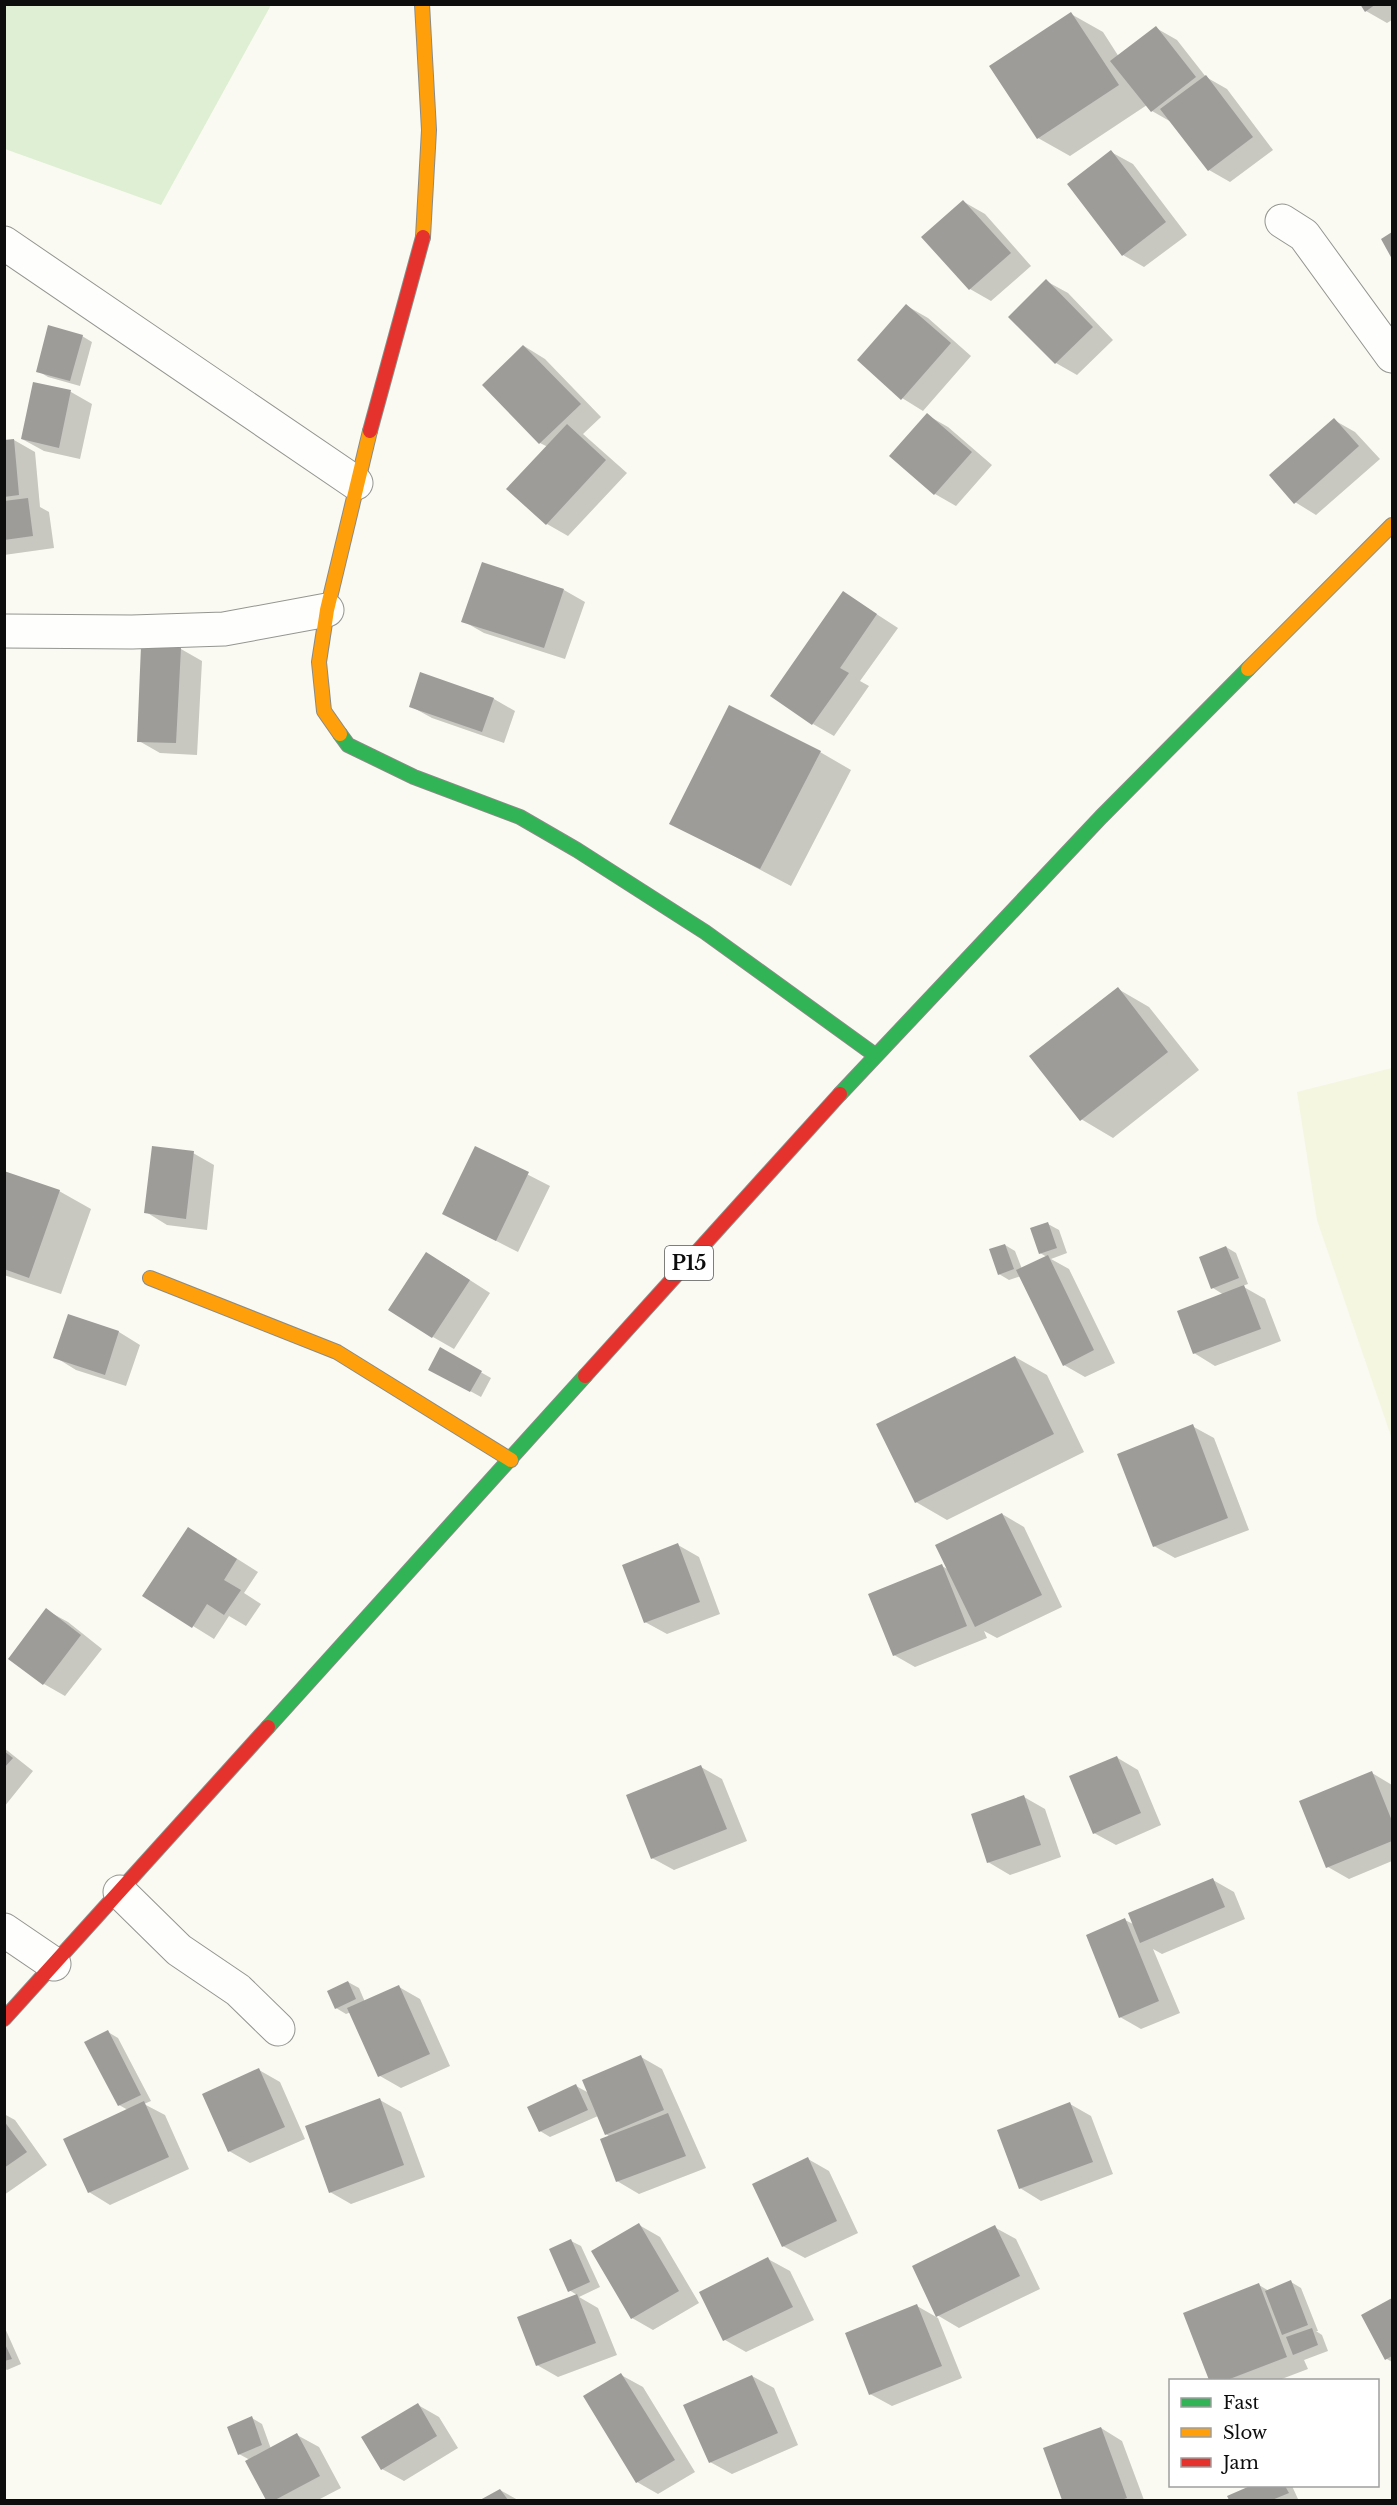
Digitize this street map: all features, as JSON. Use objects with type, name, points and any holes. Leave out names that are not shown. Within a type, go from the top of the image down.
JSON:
[{"type":"main road","points":[[422,4],[429,130],[423,236],[356,483],[327,610],[319,662],[324,711],[348,745],[414,777],[520,817],[577,850],[705,932],[875,1055]]},
{"type":"main road","name":"P15","points":[[4,2019],[875,1055],[1101,817],[1392,525]]},
{"type":"main road","points":[[150,1278],[337,1352],[511,1460]]},
{"type":"street","points":[[1282,221],[1304,235],[1392,356]]},
{"type":"street","points":[[4,243],[356,483]]},
{"type":"street","points":[[4,631],[132,632],[224,629],[327,610]]},
{"type":"street","points":[[120,1892],[179,1950],[238,1990],[278,2029]]},
{"type":"street","points":[[4,1930],[54,1964]]},
{"type":"green space","points":[[5,4],[271,5],[161,205],[5,149]]},
{"type":"green space","points":[[1392,1068],[1392,1439],[1317,1220],[1297,1092]]},
{"type":"building","points":[[1360,4],[1376,4],[1365,12]]},
{"type":"building","points":[[1071,12],[1119,85],[1037,139],[989,66]]},
{"type":"building","points":[[1156,26],[1196,77],[1151,112],[1110,61]]},
{"type":"building","points":[[1206,75],[1253,137],[1208,171],[1160,109]]},
{"type":"building","points":[[1111,150],[1166,222],[1122,256],[1067,184]]},
{"type":"building","points":[[963,200],[1011,253],[969,290],[921,237]]},
{"type":"building","points":[[1392,232],[1392,259],[1381,239]]},
{"type":"building","points":[[1046,279],[1093,327],[1055,364],[1008,317]]},
{"type":"building","points":[[906,304],[951,343],[901,400],[857,360]]},
{"type":"building","points":[[48,325],[83,335],[70,381],[36,372]]},
{"type":"building","points":[[523,345],[581,404],[539,444],[482,385]]},
{"type":"building","points":[[33,382],[71,390],[59,448],[21,439]]},
{"type":"building","points":[[927,413],[972,452],[934,495],[889,456]]},
{"type":"building","points":[[1334,418],[1359,446],[1294,504],[1269,475]]},
{"type":"building","points":[[567,424],[606,460],[546,525],[506,489]]},
{"type":"building","points":[[14,439],[19,495],[4,497],[4,440]]},
{"type":"building","points":[[28,498],[33,536],[4,540],[4,501]]},
{"type":"building","points":[[482,562],[564,589],[544,648],[461,622]]},
{"type":"building","points":[[843,591],[877,614],[840,668],[849,673],[812,725],[770,696]]},
{"type":"building","points":[[141,646],[181,648],[176,743],[137,742]]},
{"type":"building","points":[[420,672],[494,698],[482,732],[409,707]]},
{"type":"building","points":[[729,705],[821,751],[760,869],[669,824]]},
{"type":"building","points":[[1118,987],[1168,1052],[1080,1121],[1029,1056]]},
{"type":"building","points":[[152,1146],[194,1151],[186,1219],[144,1213]]},
{"type":"building","points":[[475,1146],[529,1172],[496,1241],[442,1214]]},
{"type":"building","points":[[4,1171],[60,1190],[29,1278],[4,1269]]},
{"type":"building","points":[[1048,1222],[1057,1248],[1039,1254],[1030,1228]]},
{"type":"building","points":[[1005,1244],[1014,1269],[998,1275],[989,1249]]},
{"type":"building","points":[[1226,1246],[1239,1278],[1211,1289],[1199,1257]]},
{"type":"building","points":[[426,1252],[470,1280],[432,1338],[388,1310]]},
{"type":"building","points":[[1048,1255],[1094,1350],[1063,1366],[1016,1270]]},
{"type":"building","points":[[1244,1285],[1261,1329],[1193,1354],[1177,1311]]},
{"type":"building","points":[[68,1314],[119,1331],[105,1375],[53,1358]]},
{"type":"building","points":[[440,1347],[482,1371],[470,1392],[428,1370]]},
{"type":"building","points":[[1015,1356],[1054,1434],[915,1503],[876,1424]]},
{"type":"building","points":[[1193,1424],[1228,1518],[1153,1547],[1117,1454]]},
{"type":"building","points":[[1002,1513],[1042,1595],[975,1627],[935,1545]]},
{"type":"building","points":[[188,1527],[237,1559],[224,1580],[241,1590],[224,1615],[207,1604],[192,1628],[142,1596]]},
{"type":"building","points":[[678,1543],[700,1602],[644,1623],[622,1565]]},
{"type":"building","points":[[942,1564],[967,1626],[893,1656],[868,1594]]},
{"type":"building","points":[[46,1608],[81,1635],[43,1685],[8,1659]]},
{"type":"building","points":[[4,1751],[13,1758],[4,1768]]},
{"type":"building","points":[[1117,1756],[1141,1813],[1093,1834],[1069,1776]]},
{"type":"building","points":[[701,1765],[727,1829],[651,1859],[626,1795]]},
{"type":"building","points":[[1372,1771],[1392,1821],[1392,1841],[1326,1868],[1299,1801]]},
{"type":"building","points":[[1024,1795],[1041,1845],[987,1863],[971,1814]]},
{"type":"building","points":[[1213,1878],[1225,1907],[1140,1943],[1128,1913]]},
{"type":"building","points":[[1125,1918],[1159,2001],[1119,2018],[1086,1935]]},
{"type":"building","points":[[348,1981],[356,1999],[335,2009],[327,1991]]},
{"type":"building","points":[[399,1985],[430,2054],[378,2077],[347,2008]]},
{"type":"building","points":[[108,2030],[141,2095],[118,2106],[84,2042]]},
{"type":"building","points":[[641,2055],[664,2110],[605,2135],[582,2080]]},
{"type":"building","points":[[259,2068],[285,2127],[228,2152],[202,2094]]},
{"type":"building","points":[[576,2084],[588,2110],[539,2132],[527,2107]]},
{"type":"building","points":[[380,2098],[404,2165],[329,2193],[305,2126]]},
{"type":"building","points":[[144,2101],[169,2157],[88,2193],[63,2139]]},
{"type":"building","points":[[1070,2102],[1093,2162],[1019,2189],[997,2130]]},
{"type":"building","points":[[668,2113],[686,2156],[616,2182],[600,2139]]},
{"type":"building","points":[[4,2121],[27,2152],[4,2168]]},
{"type":"building","points":[[808,2157],[837,2221],[782,2247],[752,2184]]},
{"type":"building","points":[[639,2223],[679,2291],[631,2319],[591,2251]]},
{"type":"building","points":[[995,2225],[1020,2276],[936,2317],[912,2266]]},
{"type":"building","points":[[571,2239],[590,2282],[568,2292],[549,2249]]},
{"type":"building","points":[[768,2257],[793,2307],[723,2341],[699,2292]]},
{"type":"building","points":[[1291,2280],[1308,2325],[1282,2335],[1265,2291]]},
{"type":"building","points":[[1259,2283],[1287,2357],[1230,2379],[1209,2379],[1183,2313]]},
{"type":"building","points":[[577,2294],[596,2343],[536,2366],[517,2317]]},
{"type":"building","points":[[1392,2298],[1392,2356],[1385,2360],[1361,2315]]},
{"type":"building","points":[[917,2304],[942,2366],[869,2395],[845,2333]]},
{"type":"building","points":[[1312,2328],[1318,2345],[1293,2355],[1286,2337]]},
{"type":"building","points":[[4,2342],[12,2359],[4,2361]]},
{"type":"building","points":[[621,2373],[675,2460],[636,2483],[583,2396]]},
{"type":"building","points":[[752,2375],[778,2433],[709,2463],[683,2405]]},
{"type":"building","points":[[418,2403],[437,2436],[381,2470],[361,2437]]},
{"type":"building","points":[[252,2416],[262,2445],[238,2455],[227,2427]]},
{"type":"building","points":[[1101,2427],[1127,2498],[1121,2500],[1062,2500],[1043,2448]]},
{"type":"building","points":[[297,2433],[320,2476],[275,2500],[266,2500],[245,2461]]},
{"type":"building","points":[[1248,2487],[1286,2487],[1289,2493],[1272,2500],[1229,2500],[1227,2496]]},
{"type":"building","points":[[500,2489],[508,2500],[480,2500]]},
{"type":"traffic: fast","points":[[840,1094],[1101,817],[1248,669]]},
{"type":"traffic: fast","points":[[340,734],[348,745],[414,777],[520,817],[577,850],[705,932],[875,1055]]},
{"type":"traffic: fast","points":[[268,1727],[585,1376]]},
{"type":"traffic: slow","points":[[422,4],[429,130],[423,237]]},
{"type":"traffic: slow","points":[[340,734],[324,711],[319,662],[327,610],[370,431]]},
{"type":"traffic: slow","points":[[1248,669],[1392,525]]},
{"type":"traffic: slow","points":[[150,1278],[337,1352],[511,1460]]},
{"type":"traffic: jam","points":[[370,431],[423,237]]},
{"type":"traffic: jam","points":[[585,1376],[840,1094]]},
{"type":"traffic: jam","points":[[4,2019],[268,1727]]}]
